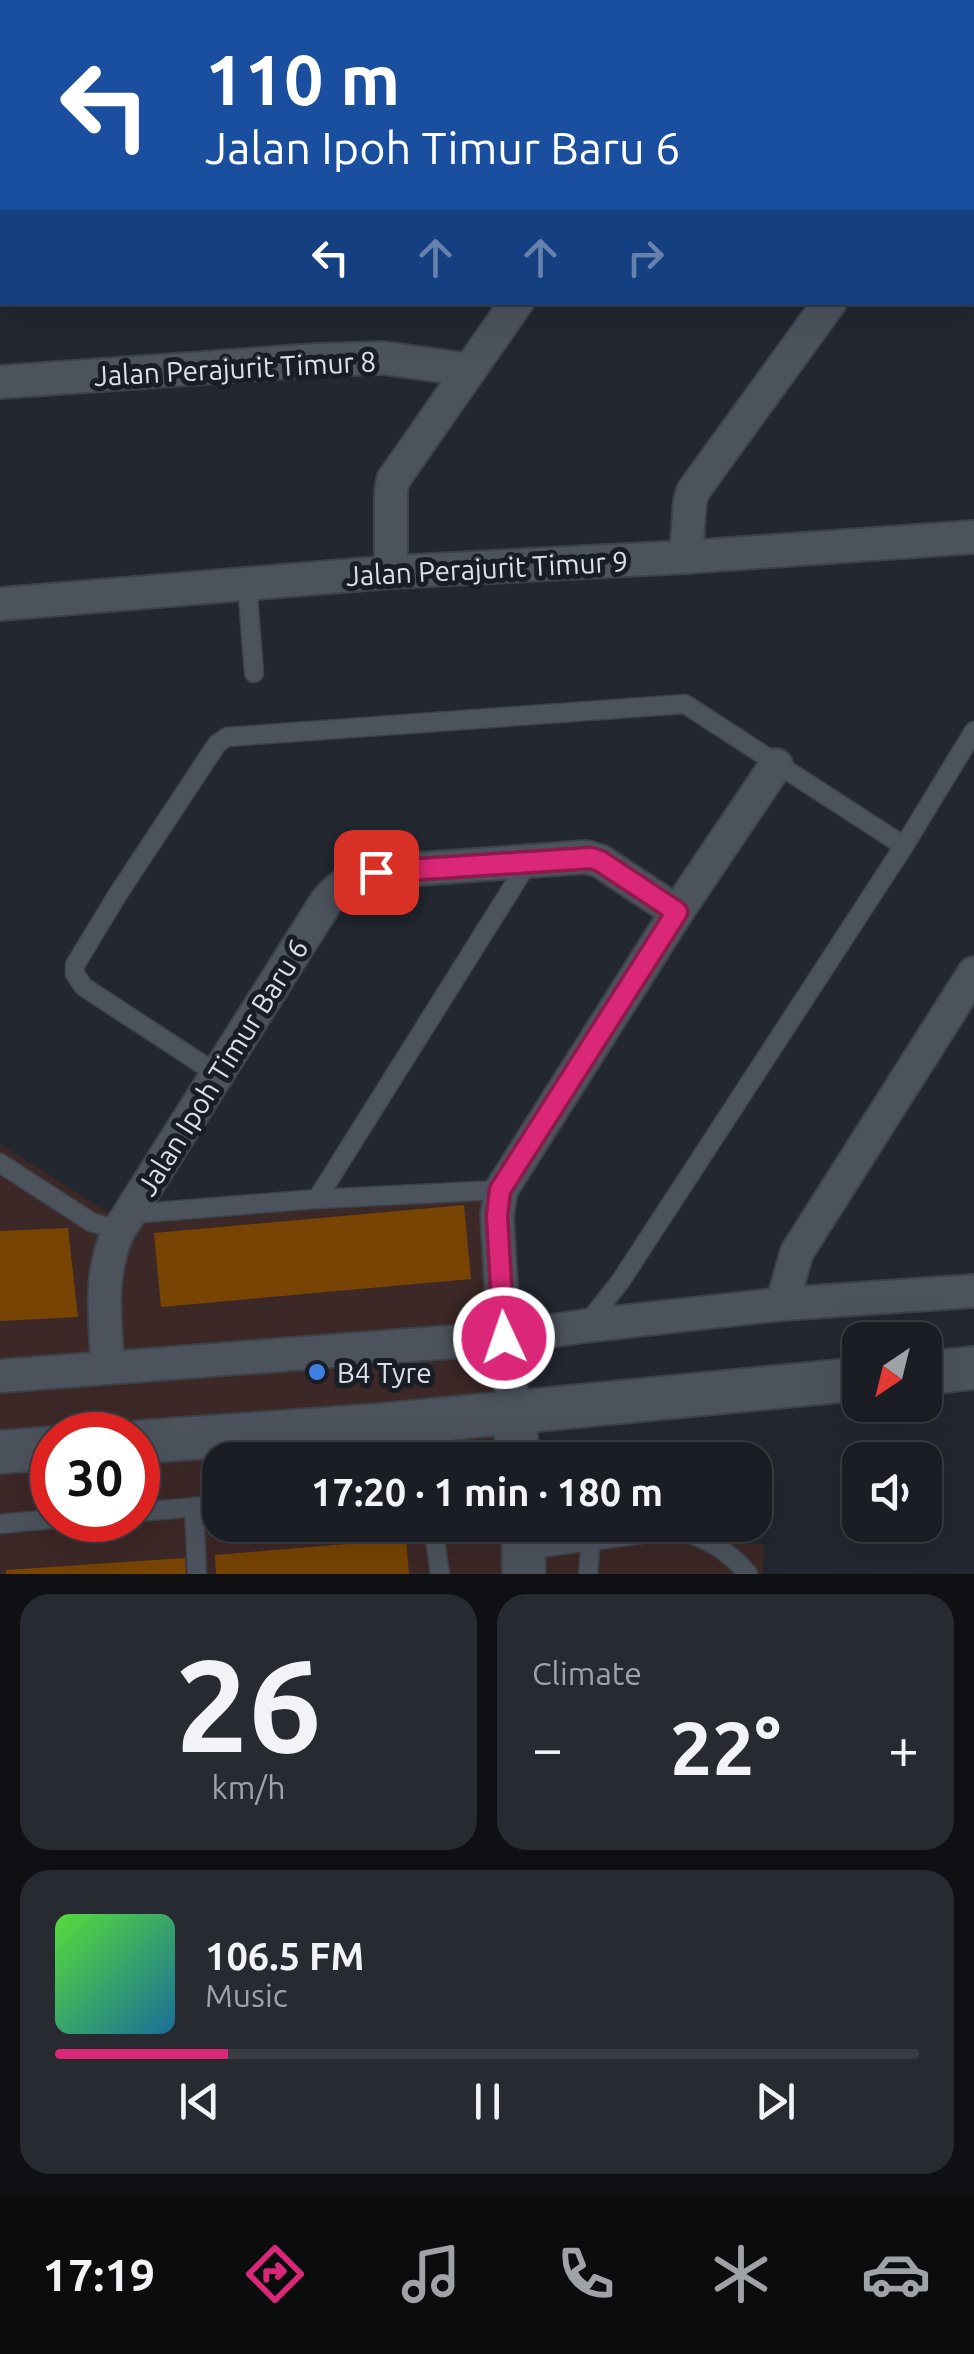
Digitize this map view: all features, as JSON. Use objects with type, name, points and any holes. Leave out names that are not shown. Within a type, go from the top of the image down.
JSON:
[{"type":"street","points":[[391,572],[393,480],[515,305]]},
{"type":"street","points":[[686,556],[690,501],[696,486],[828,305]]},
{"type":"street","name":"Jalan Perajurit Timur 8","points":[[0,382],[384,358],[470,370]]},
{"type":"street","name":"Jalan Perajurit Timur 9","points":[[0,604],[391,572],[974,538]]},
{"type":"street","points":[[516,1442],[504,1338],[497,1216],[500,1190],[776,764]]},
{"type":"street","name":"Jalan Ipoh Timur Baru 6","points":[[108,1368],[104,1277],[110,1250],[326,902],[342,884],[376,872],[586,857],[596,858],[677,912]]},
{"type":"street","points":[[782,1304],[798,1252],[974,973]]},
{"type":"street","points":[[0,1376],[504,1338],[782,1304],[974,1291]]},
{"type":"street","points":[[942,1371],[974,1368]]},
{"type":"street","points":[[160,1440],[392,1424],[842,1381]]},
{"type":"street","points":[[392,1424],[420,1442]]},
{"type":"street","points":[[0,1452],[30,1450]]},
{"type":"lane","points":[[248,584],[254,674]]},
{"type":"lane","points":[[217,1074],[84,987],[75,974],[75,965],[222,740],[234,735],[685,704],[904,846]]},
{"type":"lane","points":[[584,1326],[631,1266],[904,846],[974,731]]},
{"type":"lane","points":[[317,1200],[529,860]]},
{"type":"lane","points":[[0,1162],[91,1222],[125,1222],[317,1200],[500,1190]]},
{"type":"lane","points":[[160,1510],[202,1506]]},
{"type":"lane","points":[[194,1507],[196,1574]]},
{"type":"lane","points":[[0,1524],[30,1522]]},
{"type":"lane","points":[[435,1542],[440,1574]]},
{"type":"lane","points":[[588,1574],[591,1542]]},
{"type":"lane","points":[[710,1542],[726,1551],[748,1574]]},
{"type":"shaded area","points":[[0,1144],[120,1220],[491,1193],[523,1442],[202,1442],[202,1542],[764,1544],[763,1574],[0,1574]]},
{"type":"building","points":[[464,1205],[471,1279],[161,1307],[154,1233]]},
{"type":"building","points":[[68,1228],[78,1317],[0,1321],[0,1231]]},
{"type":"building","points":[[406,1542],[409,1574],[216,1574],[215,1555]]},
{"type":"building","points":[[185,1558],[186,1574],[6,1574],[6,1570]]},
{"type":"place","name":"B4 Tyre","points":[[317,1372]]},
{"type":"route","points":[[376,872],[596,858],[677,912],[500,1190],[497,1216],[504,1338]]}]
